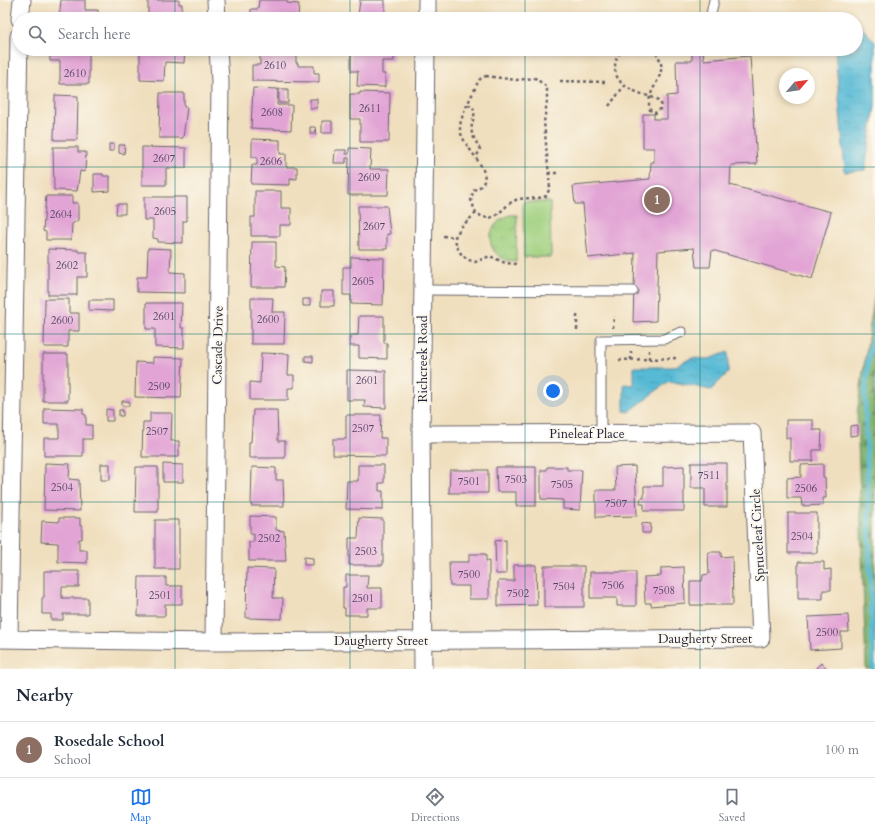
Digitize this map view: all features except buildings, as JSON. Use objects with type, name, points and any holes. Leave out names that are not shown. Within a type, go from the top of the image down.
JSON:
[{"type":"street","points":[[21,12],[22,0]]},
{"type":"street","points":[[216,0],[217,12]]},
{"type":"street","points":[[427,0],[427,12]]},
{"type":"street","points":[[4,638],[17,56]]},
{"type":"street","name":"Cascade Drive","points":[[214,642],[220,97],[218,56]]},
{"type":"street","name":"Richcreek Road","points":[[423,669],[421,434],[426,56]]},
{"type":"street","name":"Pineleaf Place","points":[[421,434],[752,433]]},
{"type":"street","name":"Spruceleaf Circle","points":[[752,433],[762,638]]},
{"type":"street","name":"Daugherty Street","points":[[4,638],[214,642],[762,638]]},
{"type":"lane","points":[[711,12],[714,0]]},
{"type":"lane","points":[[423,290],[633,292]]},
{"type":"lane","points":[[601,433],[601,340],[664,339],[682,332]]},
{"type":"path","points":[[619,56],[615,65],[615,73],[618,80],[624,86],[651,97],[659,100],[662,103],[662,106],[658,112],[655,113],[650,110],[649,102],[651,97],[662,71],[658,56]]},
{"type":"path","points":[[486,76],[516,80],[535,78],[543,83],[547,91],[544,122],[550,188],[546,196],[511,202],[496,216],[486,218],[476,213],[471,200],[474,190],[481,186],[484,173],[483,168],[476,158],[465,142],[460,130],[461,121],[480,79],[486,76]]},
{"type":"path","points":[[560,81],[605,82]]},
{"type":"path","points":[[609,106],[624,86]]},
{"type":"path","points":[[468,105],[472,106],[475,111],[471,128],[473,137],[480,149],[476,158]]},
{"type":"path","points":[[548,173],[559,173]]},
{"type":"path","points":[[476,213],[461,227],[455,237],[458,250],[463,257],[475,262],[490,256],[505,263],[516,264]]},
{"type":"path","points":[[443,236],[455,237]]},
{"type":"path","points":[[577,315],[577,330]]},
{"type":"path","points":[[613,330],[614,316]]},
{"type":"path","points":[[619,360],[677,358]]},
{"type":"green space","points":[[523,202],[550,202],[551,257],[524,257]]},
{"type":"green space","points":[[510,215],[517,215],[516,262],[506,260],[498,255],[490,242],[494,226]]},
{"type":"green space","points":[[875,291],[875,669],[866,669],[857,413]]},
{"type":"water","points":[[863,29],[875,42],[875,106],[865,170],[845,172],[836,56],[863,56]]},
{"type":"water","points":[[728,352],[728,373],[711,390],[669,381],[629,412],[624,411],[624,384],[634,385],[634,367],[673,367],[692,358],[709,359]]},
{"type":"waterway","points":[[873,669],[865,395],[868,361],[875,321]]},
{"type":"place","name":"Rosedale School","points":[[657,200]]}]
